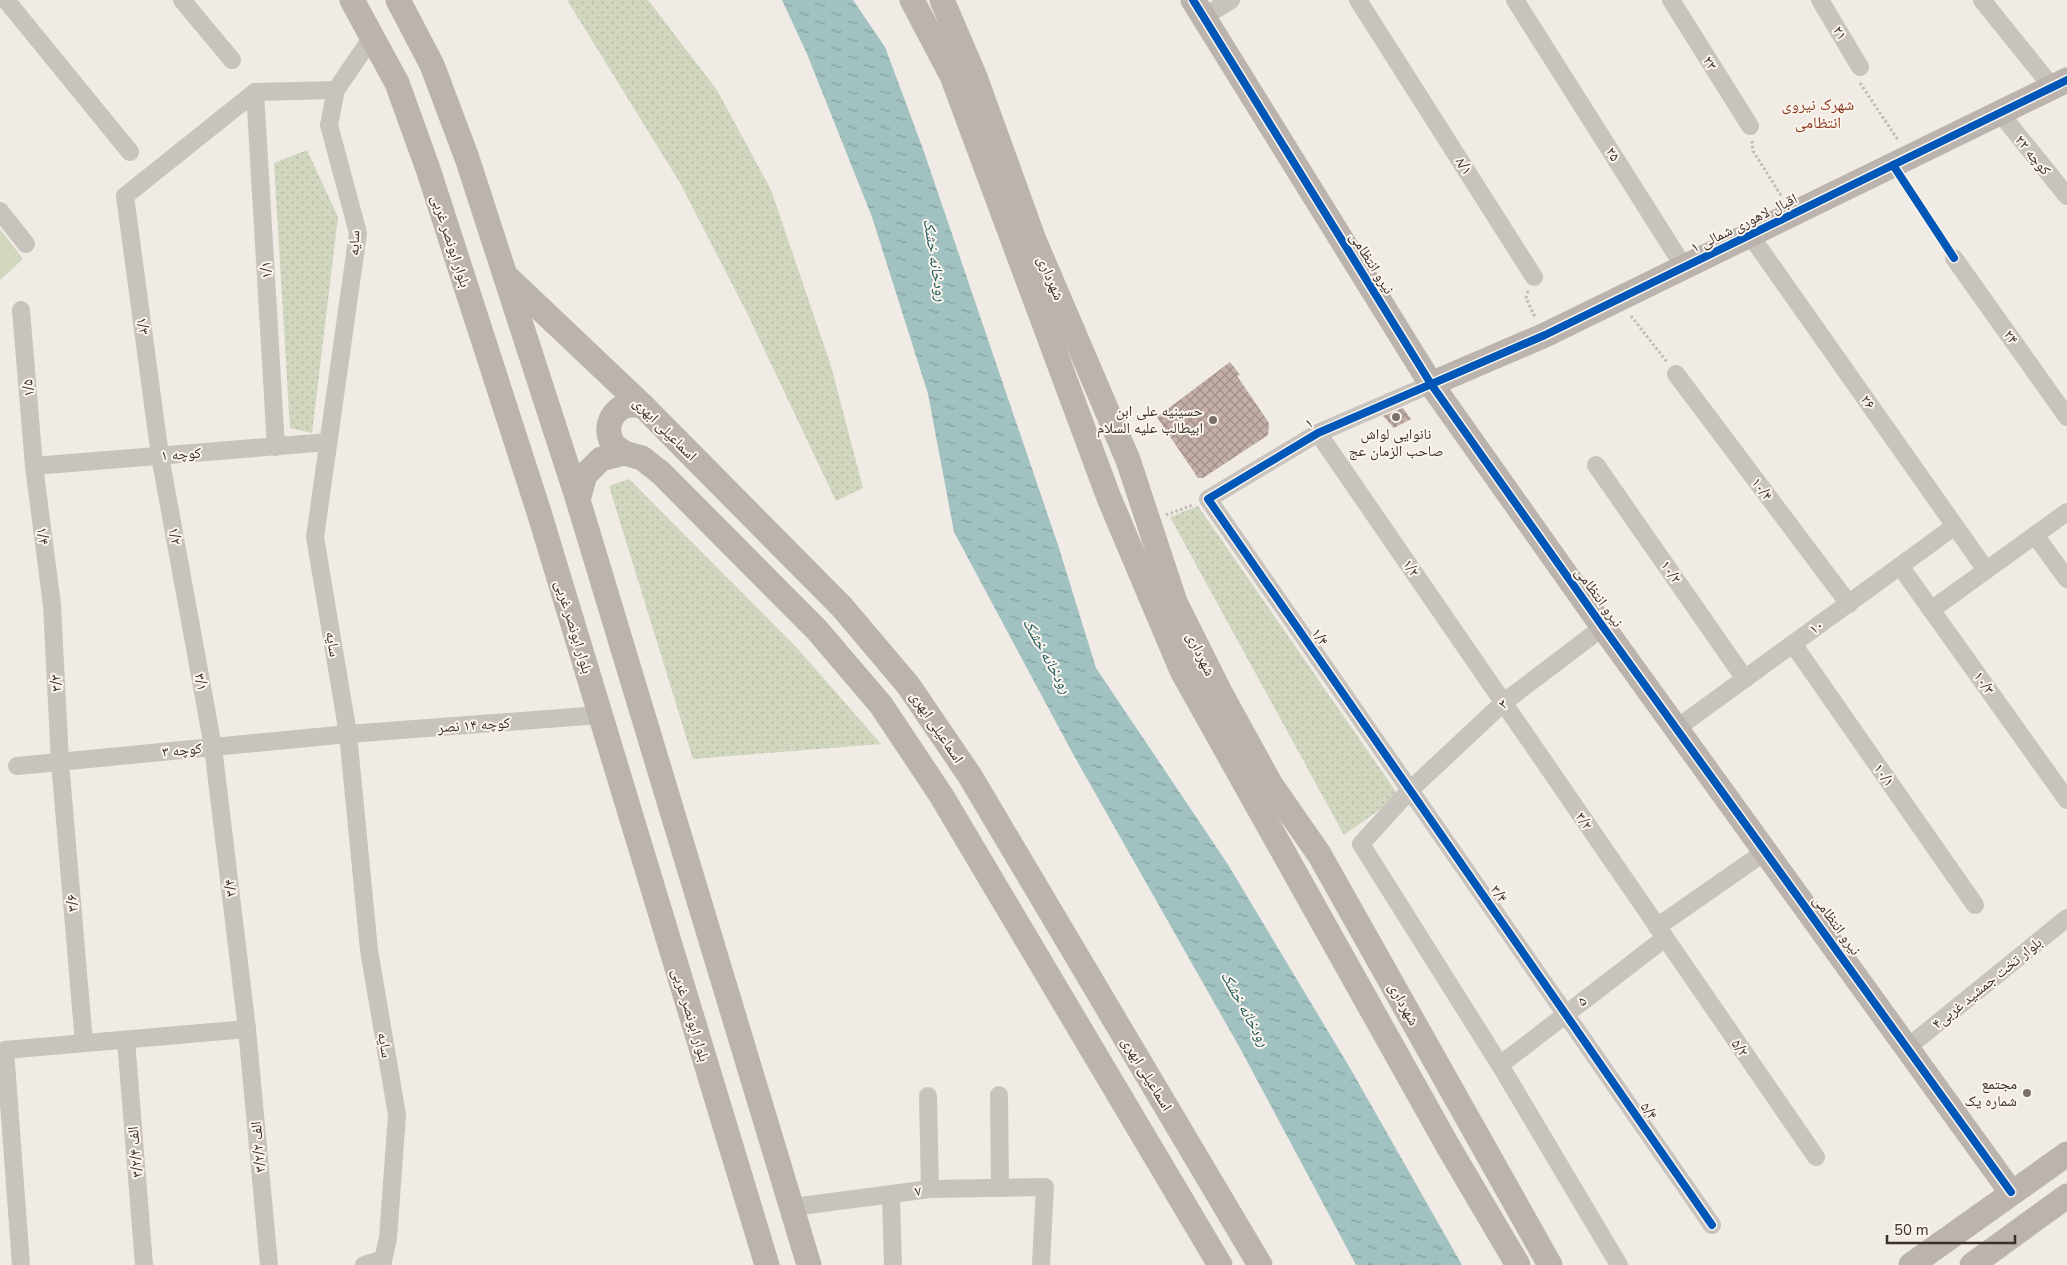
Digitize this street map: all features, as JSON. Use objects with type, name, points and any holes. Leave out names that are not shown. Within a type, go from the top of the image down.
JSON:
[{"type":"main road","name":"بلوار ابونصر غربی","points":[[352,0],[397,83],[428,169],[538,509],[767,1265]]},
{"type":"main road","points":[[398,0],[432,65],[467,158],[578,500],[810,1265]]},
{"type":"main road","name":"شهرداری","points":[[912,0],[952,76],[1109,498],[1182,672],[1444,1140],[1518,1265]]},
{"type":"main road","name":"شهرداری","points":[[942,0],[975,77],[1034,240],[1128,460],[1176,602],[1221,694],[1271,785],[1319,854],[1550,1265]]},
{"type":"main road","name":"نیرو انتظامی","points":[[1198,9],[1431,384],[1603,627],[2011,1192]]},
{"type":"main road","name":"اقبال لاهوری شمالی ۱","points":[[1431,384],[1545,335],[2060,84]]},
{"type":"main road","name":"اسماعیلی ابهری","points":[[504,275],[643,406],[842,607],[908,685],[970,776],[1260,1265]]},
{"type":"main road","points":[[643,406],[631,405],[618,409],[610,420],[609,432],[614,445],[624,453],[642,458],[661,473],[817,630],[881,705],[941,795],[1220,1265]]},
{"type":"main road","points":[[578,500],[585,475],[601,459],[624,453]]},
{"type":"main road","points":[[675,964],[715,953]]},
{"type":"main road","points":[[1911,1265],[2011,1192],[2067,1154]]},
{"type":"main road","points":[[1972,1265],[2067,1196]]},
{"type":"street","points":[[6,0],[130,152]]},
{"type":"street","points":[[182,0],[232,60]]},
{"type":"street","points":[[1198,9],[1231,0]]},
{"type":"street","name":"۸/۱","points":[[1358,0],[1534,278]]},
{"type":"street","name":"۲۵","points":[[1516,0],[1684,267]]},
{"type":"street","name":"۲۳","points":[[1671,0],[1750,126]]},
{"type":"street","name":"۲۱","points":[[1820,0],[1860,67]]},
{"type":"street","points":[[1982,0],[2060,84]]},
{"type":"street","name":"سایه","points":[[372,36],[336,90],[329,124],[358,233],[315,536],[348,734],[369,950],[397,1115],[388,1238],[383,1262]]},
{"type":"street","points":[[255,92],[336,90]]},
{"type":"street","name":"۱/۳","points":[[160,456],[125,196],[255,92]]},
{"type":"street","name":"۱/۱","points":[[255,92],[276,447]]},
{"type":"street","name":"کوچه ۲۲","points":[[2000,113],[2067,196]]},
{"type":"street","points":[[0,211],[26,244]]},
{"type":"street","name":"۲۶","points":[[1750,235],[1986,570]]},
{"type":"street","name":"۲۴","points":[[1954,258],[2067,417]]},
{"type":"street","name":"۱/۵","points":[[21,310],[34,466]]},
{"type":"street","name":"۱۰/۴","points":[[1676,374],[1849,604]]},
{"type":"street","name":"۱","points":[[1208,499],[1318,433],[1431,384]]},
{"type":"street","name":"۱/۲","points":[[1318,433],[1503,703]]},
{"type":"street","name":"کوچه ۱","points":[[34,466],[328,442]]},
{"type":"street","name":"۱/۲","points":[[160,456],[190,616]]},
{"type":"street","name":"۱۰/۲","points":[[1596,465],[1745,679]]},
{"type":"street","name":"۱/۴","points":[[34,466],[52,605]]},
{"type":"street","name":"۱/۴","points":[[1208,499],[1410,790]]},
{"type":"street","points":[[1931,610],[2067,512]]},
{"type":"street","name":"۱۰","points":[[1677,728],[1955,526]]},
{"type":"street","points":[[2035,535],[2067,579]]},
{"type":"street","name":"۱۰/۳","points":[[1900,566],[2067,800]]},
{"type":"street","name":"۳/۳","points":[[52,605],[60,762]]},
{"type":"street","name":"۳/۱","points":[[190,616],[213,747]]},
{"type":"street","name":"۳","points":[[1500,1065],[1361,844],[1410,790],[1503,703],[1603,627]]},
{"type":"street","name":"۱۰/۱","points":[[1793,644],[1975,905]]},
{"type":"street","name":"۳/۲","points":[[1503,703],[1661,933]]},
{"type":"street","name":"کوچه ۱۴ نصر","points":[[348,734],[600,715]]},
{"type":"street","name":"کوچه ۳","points":[[17,766],[348,734]]},
{"type":"street","name":"۳/۴","points":[[213,747],[247,1029]]},
{"type":"street","name":"۳/۶","points":[[60,762],[84,1043]]},
{"type":"street","name":"۳/۴","points":[[1410,790],[1565,1014]]},
{"type":"street","name":"۵","points":[[1500,1065],[1565,1014],[1661,933],[1766,852]]},
{"type":"street","name":"بلوار تخت جمشید غربی۴","points":[[1908,1047],[2067,918]]},
{"type":"street","name":"۵/۲","points":[[1661,933],[1816,1157]]},
{"type":"street","name":"۵/۴","points":[[1565,1014],[1712,1225]]},
{"type":"street","points":[[21,1265],[5,1050],[247,1029]]},
{"type":"street","name":"۳/۲/۲ الف","points":[[247,1029],[269,1265]]},
{"type":"street","name":"۳/۲/۴ الف","points":[[126,1040],[144,1265]]},
{"type":"street","points":[[1500,1065],[1618,1265]]},
{"type":"street","points":[[999,1095],[1000,1188]]},
{"type":"street","points":[[928,1096],[930,1189]]},
{"type":"street","name":"۷","points":[[792,1207],[930,1189],[1045,1187],[1041,1263]]},
{"type":"street","points":[[891,1194],[893,1265]]},
{"type":"street","points":[[364,1265],[383,1262]]},
{"type":"path","points":[[1860,67],[1857,79],[1909,157]]},
{"type":"path","points":[[1750,126],[1753,150],[1793,214]]},
{"type":"path","points":[[1534,278],[1526,298],[1529,308],[1545,335]]},
{"type":"path","points":[[1618,300],[1676,374]]},
{"type":"path","points":[[1147,517],[1165,515],[1208,499]]},
{"type":"green space","points":[[567,0],[648,0],[717,90],[771,190],[831,366],[863,488],[836,501],[747,313],[680,183]]},
{"type":"green space","points":[[307,150],[338,217],[312,433],[290,428],[274,163]]},
{"type":"green space","points":[[0,229],[23,259],[0,280]]},
{"type":"green space","points":[[629,479],[797,648],[881,744],[693,759],[609,486]]},
{"type":"green space","points":[[1198,506],[1399,796],[1344,835],[1170,517]]},
{"type":"water","name":"رودخانه خشک","points":[[782,0],[853,0],[885,47],[923,149],[1058,545],[1096,668],[1227,863],[1350,1068],[1462,1265],[1356,1265],[1241,1050],[1073,754],[954,532],[928,394],[872,217],[807,54]]},
{"type":"building","name":"حسینیه علی ابن ابیطالب علیه السلام","points":[[1230,362],[1240,375],[1237,376],[1269,423],[1268,435],[1203,478],[1198,478],[1157,417]]},
{"type":"building","name":"نانوایی لواش صاحب الزمان عج","points":[[1403,408],[1411,419],[1394,428],[1383,416]]},
{"type":"cycle path","points":[[1193,0],[1431,384],[1603,627],[2011,1192]]},
{"type":"cycle path","points":[[1712,1225],[1208,499],[1318,433],[1545,335],[2067,80]]},
{"type":"cycle path","points":[[1893,165],[1954,258]]},
{"type":"place","name":"نانوایی لواش صاحب الزمان عج","points":[[1396,417]]},
{"type":"place","name":"حسینیه علی ابن ابیطالب علیه السلام","points":[[1213,420]]},
{"type":"place","name":"مجتمع شماره یک","points":[[2027,1093]]},
{"type":"district","name":"شهرک نیروی انتظامی","points":[[1818,114]]}]
